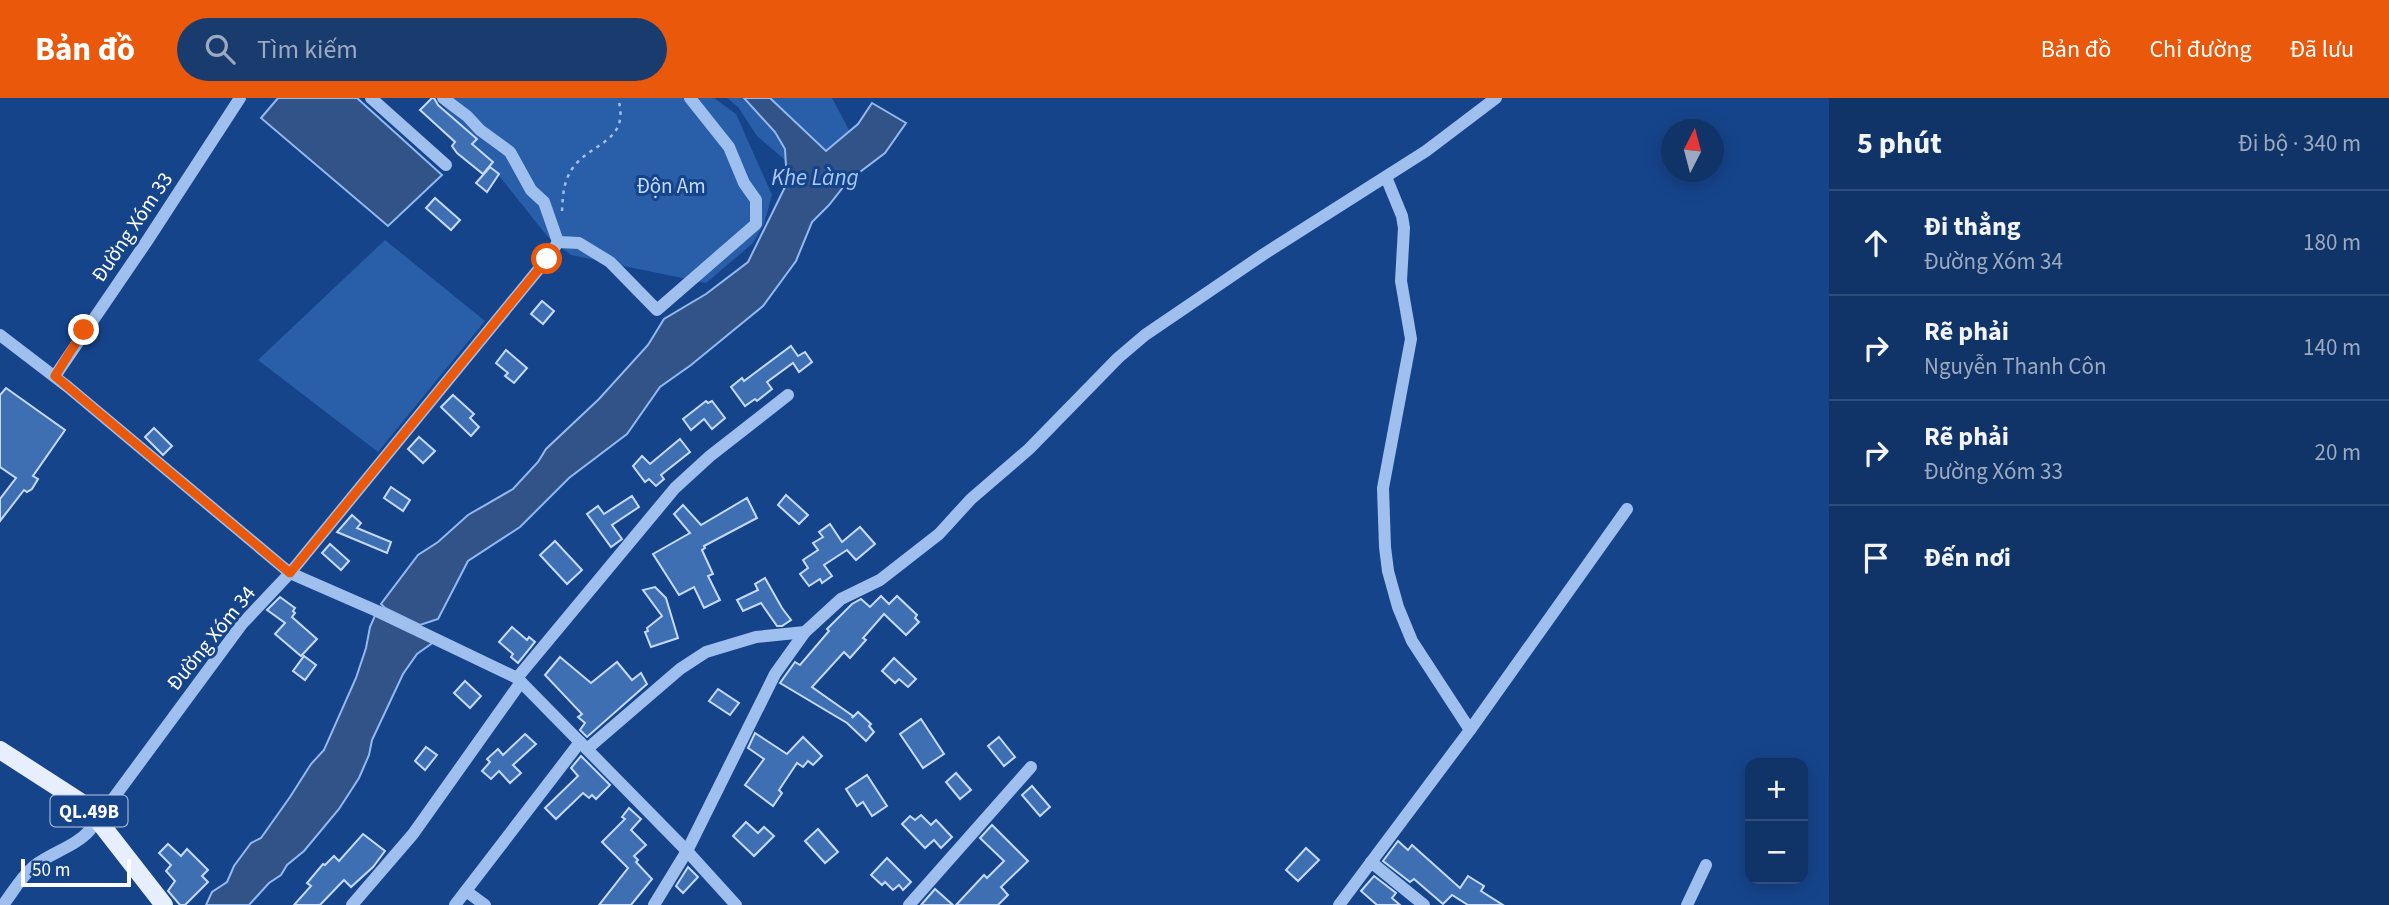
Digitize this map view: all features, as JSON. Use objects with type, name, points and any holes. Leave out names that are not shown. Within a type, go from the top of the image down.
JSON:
[{"type":"main road","name":"QL.49B","points":[[0,750],[79,801],[97,819],[161,900]]},
{"type":"street","name":"Đường Xóm 33","points":[[55,376],[240,98]]},
{"type":"street","points":[[371,98],[446,165]]},
{"type":"street","points":[[443,98],[510,152],[531,190],[544,202],[558,242],[579,243],[610,262],[657,310],[756,224],[756,200],[744,183],[729,147],[690,98]]},
{"type":"street","points":[[654,905],[687,850],[756,708],[775,674],[805,632],[841,599],[880,580],[939,534],[971,499],[1028,449],[1118,358],[1145,335],[1264,254],[1426,151],[1496,98]]},
{"type":"street","points":[[1386,177],[1402,216],[1404,228],[1401,281],[1411,339],[1383,488],[1388,570],[1398,607],[1412,640],[1470,730]]},
{"type":"street","name":"Đường Xóm 34","points":[[3,905],[35,865],[83,838],[242,624],[290,573],[547,259],[558,242]]},
{"type":"street","points":[[0,335],[55,376],[290,573],[438,639],[519,680],[687,850],[736,905]]},
{"type":"street","points":[[352,905],[413,834],[519,680],[675,488],[710,456],[788,395]]},
{"type":"street","points":[[1339,905],[1470,730],[1627,509]]},
{"type":"street","points":[[455,905],[583,745],[680,669],[706,652],[756,637],[805,632]]},
{"type":"street","points":[[909,905],[1031,767]]},
{"type":"street","points":[[1371,862],[1424,905]]},
{"type":"street","points":[[1687,905],[1706,865]]},
{"type":"street","points":[[466,891],[485,905]]},
{"type":"path","points":[[558,242],[563,184],[577,163],[598,148],[615,130],[622,112],[618,98]]},
{"type":"green space","name":"Độn Am","points":[[437,98],[714,98],[736,114],[772,195],[764,224],[753,243],[706,283],[571,255],[548,237]]},
{"type":"green space","points":[[727,98],[832,98],[858,147],[799,222],[785,160],[757,136],[738,107]]},
{"type":"green space","points":[[385,240],[485,321],[378,452],[258,360]]},
{"type":"water","points":[[278,98],[357,98],[442,175],[388,226],[261,118]]},
{"type":"water","name":"Khe Làng","points":[[744,98],[770,98],[826,151],[858,124],[872,103],[906,123],[885,153],[848,181],[812,222],[796,261],[763,306],[660,387],[627,434],[569,478],[520,527],[468,561],[438,619],[420,625],[385,608],[381,604],[418,555],[438,542],[468,515],[513,489],[538,462],[546,449],[599,399],[648,345],[664,319],[706,294],[748,262],[787,183],[785,149],[775,132]]},
{"type":"water","points":[[377,611],[438,639],[417,654],[403,674],[372,740],[359,778],[339,809],[304,851],[249,905],[206,905],[212,892],[227,882],[234,866],[251,843],[261,838],[311,764],[324,750],[356,678]]},
{"type":"building","points":[[432,98],[477,139],[472,144],[493,162],[483,174],[457,153],[452,146],[455,142],[420,110]]},
{"type":"building","points":[[490,167],[499,174],[487,192],[476,183]]},
{"type":"building","points":[[435,198],[460,220],[451,230],[426,208]]},
{"type":"building","points":[[542,301],[554,311],[543,324],[531,314]]},
{"type":"building","points":[[791,346],[798,356],[805,352],[812,362],[799,372],[793,363],[767,382],[772,389],[757,401],[755,399],[745,406],[731,387],[742,378],[744,381]]},
{"type":"building","points":[[506,350],[527,368],[514,383],[505,376],[508,373],[496,363]]},
{"type":"building","points":[[6,388],[65,430],[33,476],[38,479],[32,489],[27,492],[24,490],[0,521],[0,499],[16,478],[0,467],[0,395]]},
{"type":"building","points":[[453,395],[474,414],[470,418],[479,427],[471,436],[441,407]]},
{"type":"building","points":[[706,401],[712,401],[725,418],[712,429],[704,419],[691,430],[683,419]]},
{"type":"building","points":[[154,428],[172,446],[163,455],[145,437]]},
{"type":"building","points":[[419,437],[435,451],[423,463],[408,449]]},
{"type":"building","points":[[680,439],[690,452],[661,475],[664,479],[656,486],[649,479],[645,482],[633,466],[642,456],[650,464]]},
{"type":"building","points":[[391,487],[410,500],[403,511],[384,498]]},
{"type":"building","points":[[786,495],[808,515],[799,524],[778,505]]},
{"type":"building","points":[[632,496],[639,507],[612,525],[622,539],[611,547],[587,514],[598,506],[604,514]]},
{"type":"building","points":[[747,498],[757,518],[704,546],[702,550],[713,574],[708,576],[720,600],[704,608],[694,587],[679,595],[653,554],[690,533],[674,514],[683,505],[701,525]]},
{"type":"building","points":[[352,515],[361,523],[357,528],[391,542],[387,553],[337,532]]},
{"type":"building","points":[[830,524],[842,542],[860,527],[875,544],[856,560],[847,550],[824,565],[832,576],[822,583],[820,579],[809,586],[800,574],[808,568],[803,560],[818,550],[813,543],[823,537],[819,532]]},
{"type":"building","points":[[555,541],[582,570],[567,584],[540,555]]},
{"type":"building","points":[[330,544],[349,561],[341,570],[322,553]]},
{"type":"building","points":[[765,578],[791,620],[782,626],[777,626],[761,603],[743,611],[737,600],[758,590],[755,584]]},
{"type":"building","points":[[655,587],[666,598],[678,638],[651,647],[645,632],[662,616],[643,590]]},
{"type":"building","points":[[881,596],[889,604],[897,596],[917,615],[915,618],[919,622],[906,635],[884,614],[850,658],[844,652],[812,687],[853,716],[852,718],[858,712],[871,724],[869,726],[874,732],[866,741],[847,723],[780,683],[795,662],[800,665],[829,631],[827,629],[852,604],[861,599],[870,607]]},
{"type":"building","points":[[280,597],[295,608],[292,617],[317,639],[301,656],[275,634],[285,623],[267,610]]},
{"type":"building","points":[[512,627],[527,640],[529,637],[535,642],[518,663],[511,657],[513,654],[499,642]]},
{"type":"building","points":[[304,656],[316,665],[305,680],[293,671]]},
{"type":"building","points":[[560,657],[591,683],[617,662],[632,680],[641,673],[647,684],[587,737],[580,730],[585,723],[578,717],[582,714],[545,675]]},
{"type":"building","points":[[894,658],[916,679],[908,687],[899,679],[895,683],[882,671]]},
{"type":"building","points":[[465,681],[481,696],[470,708],[454,693]]},
{"type":"building","points":[[718,689],[739,703],[730,715],[709,701]]},
{"type":"building","points":[[921,719],[944,754],[923,768],[900,734]]},
{"type":"building","points":[[755,733],[787,754],[803,737],[822,756],[813,765],[808,761],[803,767],[797,763],[779,790],[782,793],[773,806],[745,785],[764,759],[748,748]]},
{"type":"building","points":[[525,734],[536,744],[513,765],[521,773],[510,783],[499,771],[491,779],[482,771],[490,762],[487,759],[498,749],[503,755]]},
{"type":"building","points":[[999,737],[1015,757],[1004,766],[988,746]]},
{"type":"building","points":[[426,747],[437,755],[425,770],[415,761]]},
{"type":"building","points":[[581,756],[610,785],[596,799],[583,793],[556,819],[545,808],[578,776],[571,768]]},
{"type":"building","points":[[956,773],[971,790],[960,799],[946,782]]},
{"type":"building","points":[[867,775],[887,806],[872,816],[863,802],[857,806],[846,789]]},
{"type":"building","points":[[1032,786],[1050,807],[1040,816],[1022,795]]},
{"type":"building","points":[[629,808],[641,819],[631,830],[646,845],[634,856],[638,860],[636,862],[652,879],[631,905],[599,905],[628,868],[602,842],[625,819],[622,817]]},
{"type":"building","points":[[921,815],[931,825],[936,820],[952,837],[941,848],[934,840],[925,848],[902,824],[910,816],[915,820]]},
{"type":"building","points":[[746,822],[758,833],[764,827],[774,836],[754,856],[733,836]]},
{"type":"building","points":[[992,825],[1028,861],[1001,887],[1008,895],[998,905],[956,905],[984,875],[987,878],[1004,861],[980,838]]},
{"type":"building","points":[[818,829],[838,852],[825,863],[805,841]]},
{"type":"building","points":[[363,834],[385,851],[373,867],[351,887],[344,880],[320,905],[294,905],[311,886],[307,883],[323,864],[334,856],[339,861]]},
{"type":"building","points":[[1398,841],[1408,850],[1412,845],[1460,888],[1468,876],[1484,886],[1481,891],[1503,905],[1468,905],[1452,895],[1443,904],[1414,879],[1410,882],[1383,861]]},
{"type":"building","points":[[168,844],[181,856],[187,849],[208,870],[202,876],[208,882],[185,905],[180,905],[168,891],[175,881],[166,871],[171,865],[159,853]]},
{"type":"building","points":[[1306,848],[1319,860],[1298,881],[1286,870]]},
{"type":"building","points":[[887,858],[911,882],[903,890],[899,885],[893,890],[885,882],[882,885],[871,875]]},
{"type":"building","points":[[688,867],[698,877],[683,893],[676,886]]},
{"type":"building","points":[[1374,876],[1396,893],[1392,898],[1400,905],[1377,905],[1361,891]]},
{"type":"building","points":[[935,889],[953,905],[921,905]]},
{"type":"route","points":[[84,330],[55,376],[290,573],[547,259]]}]
